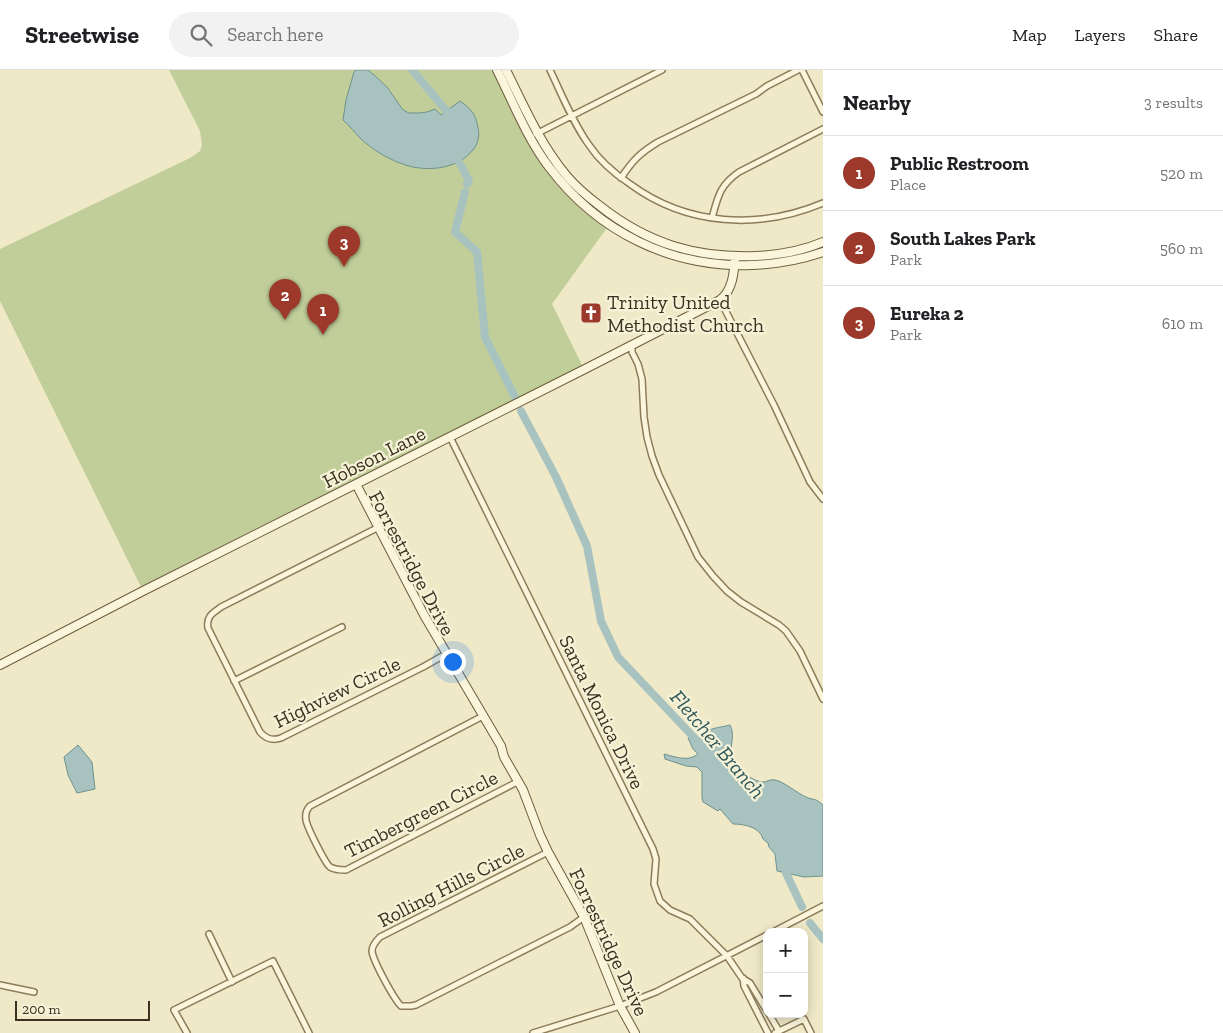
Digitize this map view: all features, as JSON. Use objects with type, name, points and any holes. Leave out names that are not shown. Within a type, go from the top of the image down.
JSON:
[{"type":"street","points":[[497,70],[534,135],[573,183],[585,195],[625,224],[677,248],[709,254],[735,256],[781,254],[823,242]]},
{"type":"street","points":[[506,70],[534,135],[537,149],[548,165],[580,202],[605,222],[642,244],[680,257],[711,264],[734,266],[792,261],[823,252]]},
{"type":"street","points":[[550,70],[572,116],[589,145],[605,164],[644,195],[689,213],[734,220],[774,218],[808,210],[823,203]]},
{"type":"street","points":[[534,135],[662,70]]},
{"type":"street","points":[[621,178],[632,162],[658,142],[756,94],[798,70]]},
{"type":"street","points":[[802,70],[823,112]]},
{"type":"street","points":[[712,218],[723,186],[732,177],[823,129]]},
{"type":"street","points":[[735,256],[728,292],[720,300],[774,405],[810,482],[823,499]]},
{"type":"street","name":"Hobson Lane","points":[[0,665],[720,300]]},
{"type":"street","points":[[632,345],[632,352],[642,379],[644,417],[652,456],[698,557],[727,591],[786,631],[800,651],[823,699]]},
{"type":"street","name":"Santa Monica Drive","points":[[450,437],[653,849],[656,860],[654,884],[660,901],[670,910],[690,919],[726,956],[742,978],[750,983],[763,1005]]},
{"type":"street","name":"Forrestridge Drive","points":[[355,485],[412,601],[481,717],[497,748],[519,781],[548,852],[584,917],[620,1006],[635,1033]]},
{"type":"street","name":"Highview Circle","points":[[377,528],[221,607],[210,615],[207,624],[208,628],[260,732],[267,738],[277,740],[445,655]]},
{"type":"street","points":[[234,681],[342,627]]},
{"type":"street","name":"Timbergreen Circle","points":[[481,717],[310,806],[305,813],[306,823],[326,862],[332,868],[346,870],[519,781]]},
{"type":"street","name":"Rolling Hills Circle","points":[[548,852],[380,937],[372,950],[374,958],[395,999],[401,1006],[416,1004],[570,927],[584,917]]},
{"type":"street","points":[[781,928],[823,906]]},
{"type":"street","points":[[208,934],[232,982]]},
{"type":"street","points":[[532,1033],[620,1006],[656,992],[763,937]]},
{"type":"street","points":[[188,1033],[174,1010],[272,961],[309,1033]]},
{"type":"street","name":"Santa Monica Drive","points":[[742,978],[744,986],[768,1033]]},
{"type":"street","points":[[0,985],[34,992]]},
{"type":"street","points":[[753,1004],[760,1000]]},
{"type":"street","points":[[771,1018],[777,1032],[804,1019],[812,1033]]},
{"type":"green space","points":[[169,70],[496,70],[554,173],[609,225],[552,304],[583,367],[142,589],[0,301],[0,249],[190,158],[200,151],[202,145],[200,131]]},
{"type":"water","points":[[356,70],[368,70],[387,87],[403,110],[409,113],[427,112],[435,109],[441,115],[460,101],[470,109],[476,119],[479,134],[475,148],[458,162],[449,166],[429,169],[409,166],[379,153],[361,139],[343,120],[346,100]]},
{"type":"water","points":[[730,725],[732,730],[732,757],[744,772],[760,782],[778,781],[823,805],[823,876],[804,877],[777,871],[775,854],[759,832],[747,826],[733,824],[720,809],[718,811],[703,802],[702,772],[697,767],[686,766],[665,759],[664,754],[690,758],[698,754],[693,749],[688,738],[701,738],[710,730]]},
{"type":"water","points":[[78,745],[92,762],[95,789],[77,793],[68,775],[64,757]]},
{"type":"waterway","name":"Fletcher Branch","points":[[412,70],[450,115],[451,119]]},
{"type":"waterway","name":"Fletcher Branch","points":[[457,153],[458,160],[469,181],[467,184]]},
{"type":"waterway","name":"Fletcher Branch","points":[[465,192],[455,232],[477,252],[485,337],[515,397]]},
{"type":"waterway","name":"Fletcher Branch","points":[[521,411],[556,477],[587,546],[601,621],[618,657],[701,745]]},
{"type":"waterway","name":"Fletcher Branch","points":[[787,863],[786,873],[802,907]]},
{"type":"waterway","name":"Fletcher Branch","points":[[810,923],[823,939]]},
{"type":"place","name":"Eureka 2","points":[[344,267]]},
{"type":"place","name":"Trinity United Methodist Church","points":[[591,313]]},
{"type":"place","name":"South Lakes Park","points":[[285,320]]},
{"type":"place","name":"Public Restroom","points":[[323,335]]}]
